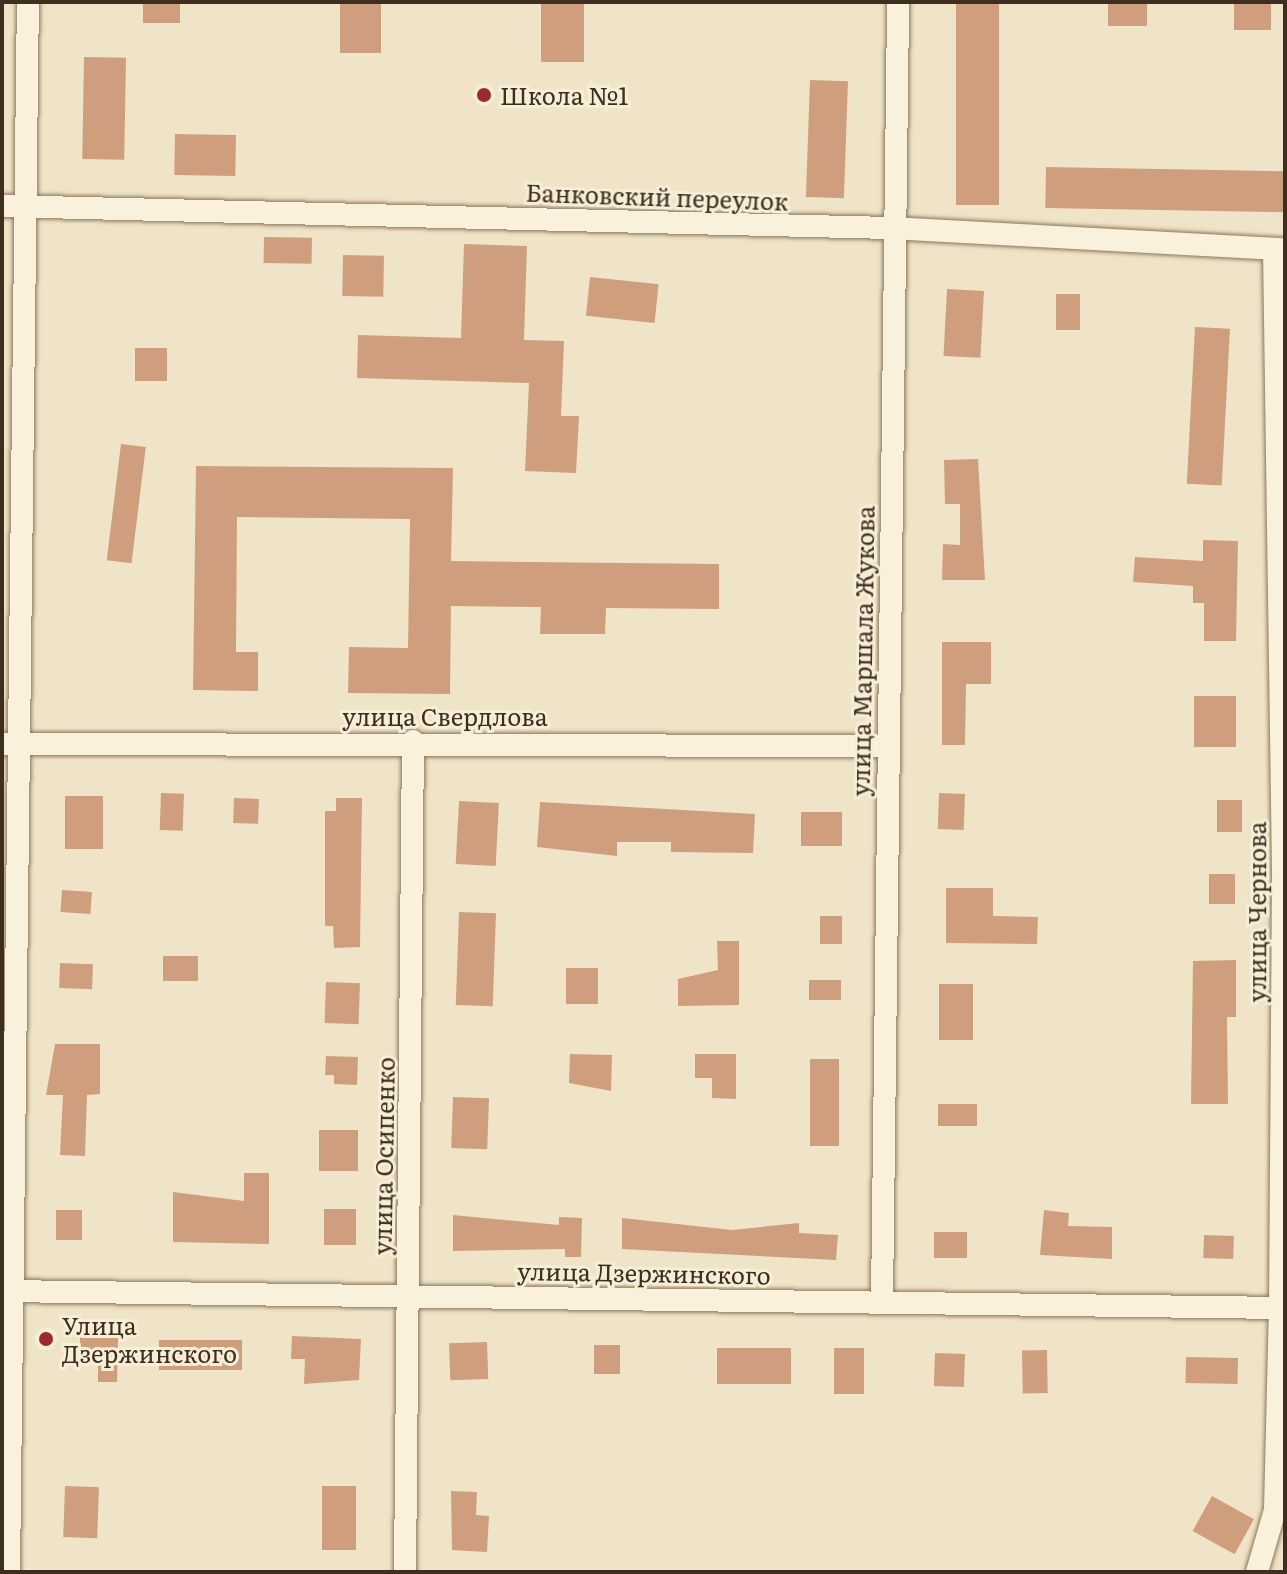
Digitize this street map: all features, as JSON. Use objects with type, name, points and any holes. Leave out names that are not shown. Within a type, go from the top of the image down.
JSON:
[{"type":"street","points":[[9,1572],[7,1291],[12,744],[28,206],[28,2]]},
{"type":"street","name":"улица Маршала Жукова","points":[[882,1300],[892,228],[898,2]]},
{"type":"street","name":"Банковский переулок","points":[[2,206],[892,228],[1280,249]]},
{"type":"street","name":"улица Чернова","points":[[1257,1572],[1275,1510],[1282,1308],[1284,870],[1280,249]]},
{"type":"street","name":"улица Свердлова","points":[[12,744],[413,741],[888,746]]},
{"type":"street","name":"улица Осипенко","points":[[405,1572],[413,741]]},
{"type":"street","name":"улица Дзержинского","points":[[7,1291],[882,1300],[1282,1308]]},
{"type":"building","points":[[143,2],[180,2],[180,23],[143,23]]},
{"type":"building","points":[[340,2],[381,2],[381,53],[340,53]]},
{"type":"building","points":[[541,2],[584,2],[584,62],[541,62]]},
{"type":"building","points":[[956,2],[999,2],[999,205],[956,205]]},
{"type":"building","points":[[1108,2],[1147,2],[1147,26],[1108,26]]},
{"type":"building","points":[[1234,2],[1271,2],[1271,30],[1234,30]]},
{"type":"building","points":[[84,57],[126,58],[124,160],[82,159]]},
{"type":"building","points":[[810,80],[848,81],[844,198],[806,197]]},
{"type":"building","points":[[175,134],[236,135],[235,176],[174,175]]},
{"type":"building","points":[[1046,167],[1285,171],[1284,212],[1045,208]]},
{"type":"building","points":[[264,237],[312,238],[312,264],[264,263]]},
{"type":"building","points":[[464,244],[527,246],[524,340],[564,341],[561,416],[579,416],[576,473],[525,471],[529,383],[357,378],[358,335],[461,338]]},
{"type":"building","points":[[343,255],[384,256],[383,297],[342,296]]},
{"type":"building","points":[[590,277],[659,284],[655,323],[586,316]]},
{"type":"building","points":[[947,289],[984,291],[980,358],[943,356]]},
{"type":"building","points":[[1056,294],[1080,294],[1080,330],[1056,330]]},
{"type":"building","points":[[1195,327],[1230,329],[1222,486],[1187,484]]},
{"type":"building","points":[[135,348],[167,348],[167,381],[135,381]]},
{"type":"building","points":[[121,444],[146,447],[132,563],[107,560]]},
{"type":"building","points":[[978,459],[985,580],[942,580],[943,544],[960,545],[960,504],[945,504],[944,460]]},
{"type":"building","points":[[196,466],[453,468],[451,561],[719,564],[719,609],[606,608],[605,634],[540,634],[541,607],[451,606],[450,694],[348,693],[349,647],[408,648],[410,519],[237,517],[236,652],[258,652],[258,691],[193,690]]},
{"type":"building","points":[[1203,540],[1238,541],[1236,641],[1204,641],[1204,603],[1193,603],[1193,586],[1133,582],[1135,557],[1203,561]]},
{"type":"building","points":[[942,642],[991,642],[991,684],[966,684],[965,745],[942,745]]},
{"type":"building","points":[[1194,696],[1236,696],[1236,747],[1194,747]]},
{"type":"building","points":[[161,793],[184,794],[183,831],[160,830]]},
{"type":"building","points":[[939,793],[965,794],[964,830],[938,829]]},
{"type":"building","points":[[65,796],[103,796],[103,849],[65,849]]},
{"type":"building","points":[[234,798],[259,799],[258,824],[233,823]]},
{"type":"building","points":[[336,798],[362,798],[360,947],[334,948],[333,926],[325,926],[325,811],[336,811]]},
{"type":"building","points":[[1217,800],[1242,800],[1242,832],[1217,832]]},
{"type":"building","points":[[459,801],[499,803],[496,866],[456,864]]},
{"type":"building","points":[[540,802],[755,814],[753,853],[671,852],[671,842],[617,842],[617,856],[537,847]]},
{"type":"building","points":[[801,812],[842,812],[842,846],[801,846]]},
{"type":"building","points":[[1209,874],[1235,874],[1235,904],[1209,904]]},
{"type":"building","points":[[946,888],[993,888],[993,916],[1038,917],[1037,944],[946,943]]},
{"type":"building","points":[[62,890],[92,892],[90,914],[60,912]]},
{"type":"building","points":[[459,912],[496,913],[493,1006],[456,1005]]},
{"type":"building","points":[[820,916],[842,916],[842,944],[820,944]]},
{"type":"building","points":[[717,941],[739,941],[739,1005],[678,1006],[678,979],[718,970]]},
{"type":"building","points":[[163,956],[198,956],[198,981],[163,981]]},
{"type":"building","points":[[1236,960],[1236,1017],[1227,1017],[1228,1104],[1191,1104],[1193,961]]},
{"type":"building","points":[[60,963],[93,964],[92,989],[59,988]]},
{"type":"building","points":[[566,968],[598,968],[598,1004],[566,1004]]},
{"type":"building","points":[[809,980],[841,980],[841,1000],[809,1000]]},
{"type":"building","points":[[326,982],[360,983],[359,1024],[325,1023]]},
{"type":"building","points":[[939,984],[973,984],[973,1040],[939,1040]]},
{"type":"building","points":[[55,1044],[100,1044],[100,1094],[87,1095],[85,1156],[60,1155],[63,1095],[46,1095]]},
{"type":"building","points":[[570,1054],[612,1055],[611,1091],[569,1083]]},
{"type":"building","points":[[695,1054],[736,1054],[736,1099],[712,1098],[712,1078],[695,1078]]},
{"type":"building","points":[[326,1056],[358,1057],[357,1085],[334,1084],[334,1075],[325,1075]]},
{"type":"building","points":[[810,1059],[839,1059],[839,1146],[810,1146]]},
{"type":"building","points":[[453,1097],[489,1098],[487,1149],[451,1148]]},
{"type":"building","points":[[938,1104],[977,1104],[977,1126],[938,1126]]},
{"type":"building","points":[[319,1130],[358,1130],[358,1171],[319,1171]]},
{"type":"building","points":[[244,1173],[269,1173],[269,1244],[173,1242],[173,1192],[244,1201]]},
{"type":"building","points":[[324,1209],[356,1209],[356,1245],[324,1245]]},
{"type":"building","points":[[56,1210],[82,1210],[82,1240],[56,1240]]},
{"type":"building","points":[[1044,1210],[1069,1213],[1068,1226],[1112,1227],[1112,1259],[1040,1255]]},
{"type":"building","points":[[453,1215],[559,1225],[559,1217],[582,1218],[581,1257],[565,1257],[565,1249],[453,1251]]},
{"type":"building","points":[[622,1218],[732,1230],[799,1223],[799,1233],[838,1235],[836,1260],[622,1249]]},
{"type":"building","points":[[934,1232],[967,1232],[967,1258],[934,1258]]},
{"type":"building","points":[[1204,1235],[1234,1236],[1233,1259],[1203,1258]]},
{"type":"building","points":[[292,1336],[361,1339],[359,1380],[304,1384],[305,1359],[291,1359]]},
{"type":"building","points":[[80,1337],[118,1338],[117,1382],[98,1382],[98,1362],[80,1361]]},
{"type":"building","points":[[159,1340],[242,1340],[242,1370],[159,1370]]},
{"type":"building","points":[[487,1342],[488,1379],[450,1380],[449,1343]]},
{"type":"building","points":[[594,1345],[620,1345],[620,1374],[594,1374]]},
{"type":"building","points":[[717,1348],[791,1348],[791,1384],[717,1384]]},
{"type":"building","points":[[834,1348],[864,1348],[864,1394],[834,1394]]},
{"type":"building","points":[[1022,1350],[1047,1350],[1048,1393],[1023,1393]]},
{"type":"building","points":[[935,1353],[965,1354],[964,1387],[934,1386]]},
{"type":"building","points":[[1186,1357],[1238,1358],[1238,1384],[1186,1383]]},
{"type":"building","points":[[65,1486],[99,1487],[97,1538],[63,1537]]},
{"type":"building","points":[[322,1486],[356,1486],[356,1550],[322,1550]]},
{"type":"building","points":[[451,1491],[477,1492],[476,1515],[489,1516],[487,1552],[452,1550]]},
{"type":"building","points":[[1212,1496],[1254,1519],[1235,1554],[1193,1531]]},
{"type":"place","name":"Школа №1","points":[[484,95]]},
{"type":"place","name":"Улица Дзержинского","points":[[46,1339]]}]
